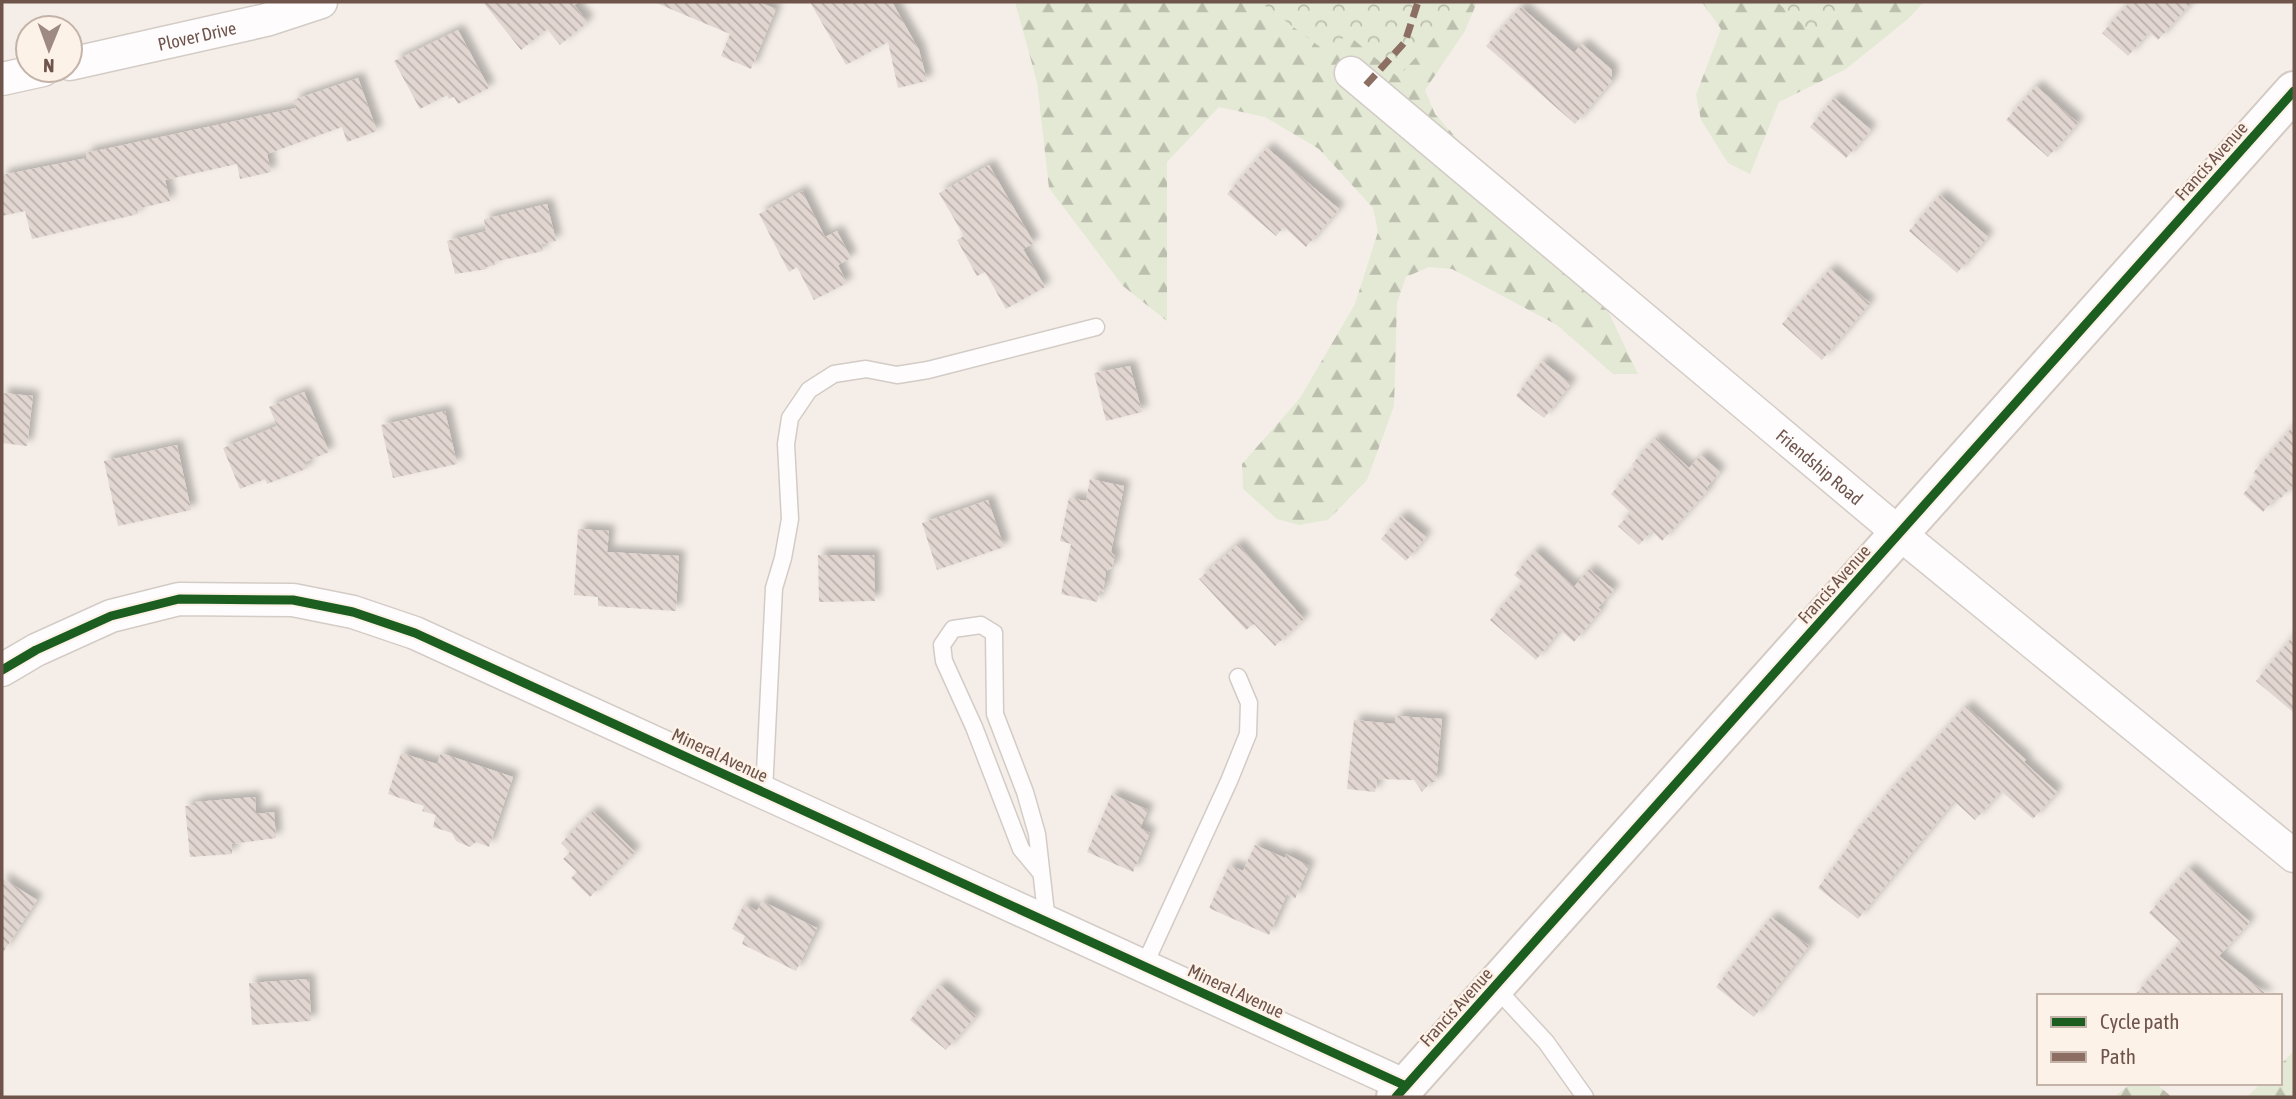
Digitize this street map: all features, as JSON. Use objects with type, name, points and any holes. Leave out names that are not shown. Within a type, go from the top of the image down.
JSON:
[{"type":"street","name":"Plover Drive","points":[[84,61],[265,20],[321,2]]},
{"type":"street","name":"Friendship Road","points":[[1351,72],[1900,534],[2294,856]]},
{"type":"street","name":"Francis Avenue","points":[[1401,1092],[2294,91]]},
{"type":"street","name":"Mineral Avenue","points":[[2,670],[36,650],[111,616],[179,599],[293,600],[353,612],[415,633],[1144,966],[1401,1092]]},
{"type":"lane","points":[[764,792],[774,588],[790,519],[786,444],[790,418],[809,390],[834,374],[866,369],[897,375],[928,370],[1096,327]]},
{"type":"lane","points":[[1041,873],[1021,849],[974,727],[944,661],[942,645],[953,629],[981,625],[994,633],[995,714],[1026,792],[1037,834],[1047,922]]},
{"type":"lane","points":[[1144,966],[1248,734],[1250,703],[1238,677]]},
{"type":"lane","points":[[1495,987],[1546,1042],[1585,1097]]},
{"type":"green space","points":[[1015,2],[1477,2],[1465,31],[1425,90],[1435,114],[1605,305],[1638,374],[1613,374],[1557,325],[1452,269],[1429,267],[1406,277],[1397,303],[1394,406],[1367,480],[1328,520],[1299,525],[1277,519],[1243,489],[1242,464],[1300,398],[1355,304],[1378,232],[1373,208],[1319,149],[1265,117],[1219,107],[1167,162],[1167,321],[1123,286],[1049,188],[1037,82]]},
{"type":"green space","points":[[1260,2],[1466,2],[1398,77],[1347,34],[1328,53]]},
{"type":"green space","points":[[1702,2],[1924,2],[1908,19],[1846,69],[1779,102],[1750,174],[1728,163],[1701,120],[1696,95],[1721,29]]},
{"type":"green space","points":[[1777,2],[1849,2],[1817,37]]},
{"type":"green space","points":[[2294,1051],[2294,1097],[2247,1097],[2259,1085],[2282,1085],[2282,1063]]},
{"type":"green space","points":[[2129,1085],[2157,1085],[2172,1097],[2114,1097]]},
{"type":"building","points":[[483,2],[579,2],[574,5],[588,22],[560,45],[547,29],[521,50]]},
{"type":"building","points":[[654,2],[759,2],[776,9],[751,69],[721,56],[730,34]]},
{"type":"building","points":[[810,2],[892,2],[919,50],[927,81],[898,88],[888,42],[846,65]]},
{"type":"building","points":[[2130,2],[2192,2],[2158,40],[2149,32],[2128,56],[2102,33]]},
{"type":"building","points":[[1521,7],[1574,53],[1582,44],[1612,70],[1612,81],[1575,124],[1486,46]]},
{"type":"building","points":[[458,30],[489,88],[458,104],[454,97],[449,99],[447,95],[420,109],[394,61]]},
{"type":"building","points":[[358,78],[377,131],[347,142],[342,127],[267,154],[271,172],[240,179],[237,164],[165,180],[170,201],[137,209],[138,214],[32,239],[25,211],[2,216],[2,175],[87,158],[86,153],[296,108],[293,100]]},
{"type":"building","points":[[2036,86],[2078,123],[2048,157],[2006,120]]},
{"type":"building","points":[[1834,98],[1871,130],[1846,158],[1810,127]]},
{"type":"building","points":[[1267,148],[1339,209],[1306,247],[1284,227],[1276,236],[1227,194]]},
{"type":"building","points":[[989,165],[1034,243],[1023,249],[1045,287],[1006,309],[985,272],[977,276],[957,240],[964,236],[939,193]]},
{"type":"building","points":[[802,191],[825,237],[837,231],[851,258],[838,265],[847,283],[814,300],[797,267],[789,272],[759,214]]},
{"type":"building","points":[[1940,195],[1988,237],[1957,273],[1909,231]]},
{"type":"building","points":[[547,204],[556,241],[541,244],[543,251],[494,262],[495,265],[486,267],[487,269],[455,274],[447,241],[486,231],[484,219]]},
{"type":"building","points":[[1830,269],[1870,303],[1822,360],[1782,324]]},
{"type":"building","points":[[1542,361],[1571,384],[1544,418],[1516,396]]},
{"type":"building","points":[[1130,366],[1142,412],[1106,421],[1094,373]]},
{"type":"building","points":[[304,392],[329,452],[305,462],[308,468],[267,484],[265,479],[240,489],[223,448],[277,426],[269,407]]},
{"type":"building","points":[[2,393],[33,396],[27,446],[2,443]]},
{"type":"building","points":[[445,411],[457,464],[393,478],[381,425]]},
{"type":"building","points":[[2294,425],[2294,484],[2281,498],[2278,495],[2263,512],[2243,494],[2258,477],[2253,473]]},
{"type":"building","points":[[1656,438],[1689,468],[1701,455],[1720,472],[1707,487],[1709,489],[1662,541],[1652,531],[1639,545],[1618,526],[1631,513],[1611,494],[1635,467],[1632,464]]},
{"type":"building","points":[[177,445],[191,510],[118,526],[104,461]]},
{"type":"building","points":[[1090,479],[1124,486],[1111,552],[1115,556],[1112,568],[1106,571],[1103,592],[1100,590],[1097,602],[1061,594],[1071,544],[1060,541],[1069,498],[1086,501]]},
{"type":"building","points":[[988,500],[1004,547],[937,570],[922,523]]},
{"type":"building","points":[[1401,516],[1426,537],[1406,561],[1381,539]]},
{"type":"building","points":[[578,529],[609,531],[607,552],[679,556],[676,611],[598,606],[598,597],[574,595]]},
{"type":"building","points":[[1238,544],[1304,619],[1275,646],[1254,624],[1246,630],[1199,579]]},
{"type":"building","points":[[1535,551],[1574,587],[1589,569],[1614,590],[1574,642],[1560,630],[1536,660],[1490,620],[1523,582],[1514,575]]},
{"type":"building","points":[[818,555],[874,555],[875,601],[819,602]]},
{"type":"building","points":[[2294,635],[2294,713],[2256,681]]},
{"type":"building","points":[[1966,706],[2057,792],[2033,819],[2001,791],[1975,820],[1954,801],[1858,919],[1818,888],[1851,843],[1849,841],[1888,793]]},
{"type":"building","points":[[1396,716],[1442,719],[1436,782],[1431,782],[1422,792],[1414,780],[1377,779],[1375,792],[1347,789],[1354,720],[1395,724]]},
{"type":"building","points":[[401,753],[437,764],[441,753],[513,777],[489,847],[476,842],[470,847],[456,841],[452,833],[433,827],[436,815],[422,811],[424,806],[388,794]]},
{"type":"building","points":[[1112,794],[1148,810],[1140,828],[1150,833],[1133,872],[1087,852]]},
{"type":"building","points":[[255,797],[256,814],[274,812],[276,838],[232,844],[232,854],[190,857],[185,806],[195,805],[195,802]]},
{"type":"building","points":[[593,811],[635,852],[590,897],[571,878],[577,872],[563,859],[570,852],[561,843]]},
{"type":"building","points":[[1255,845],[1285,858],[1286,854],[1309,866],[1295,899],[1287,894],[1269,935],[1209,908],[1229,865],[1243,871]]},
{"type":"building","points":[[2189,868],[2250,922],[2219,956],[2266,994],[2136,994],[2181,942],[2149,913]]},
{"type":"building","points":[[2,878],[37,900],[2,954]]},
{"type":"building","points":[[762,901],[817,928],[796,971],[742,944],[745,936],[732,929],[744,904],[757,911]]},
{"type":"building","points":[[1771,917],[1809,946],[1754,1017],[1716,987]]},
{"type":"building","points":[[309,979],[311,1021],[252,1025],[249,983]]},
{"type":"building","points":[[940,985],[976,1016],[946,1050],[910,1020]]},
{"type":"marked path","points":[[1366,85],[1405,42],[1418,2]]},
{"type":"cycle path","points":[[1396,1097],[2294,91]]},
{"type":"cycle path","points":[[2,670],[36,650],[111,616],[179,599],[293,600],[353,612],[415,633],[1406,1086]]}]
